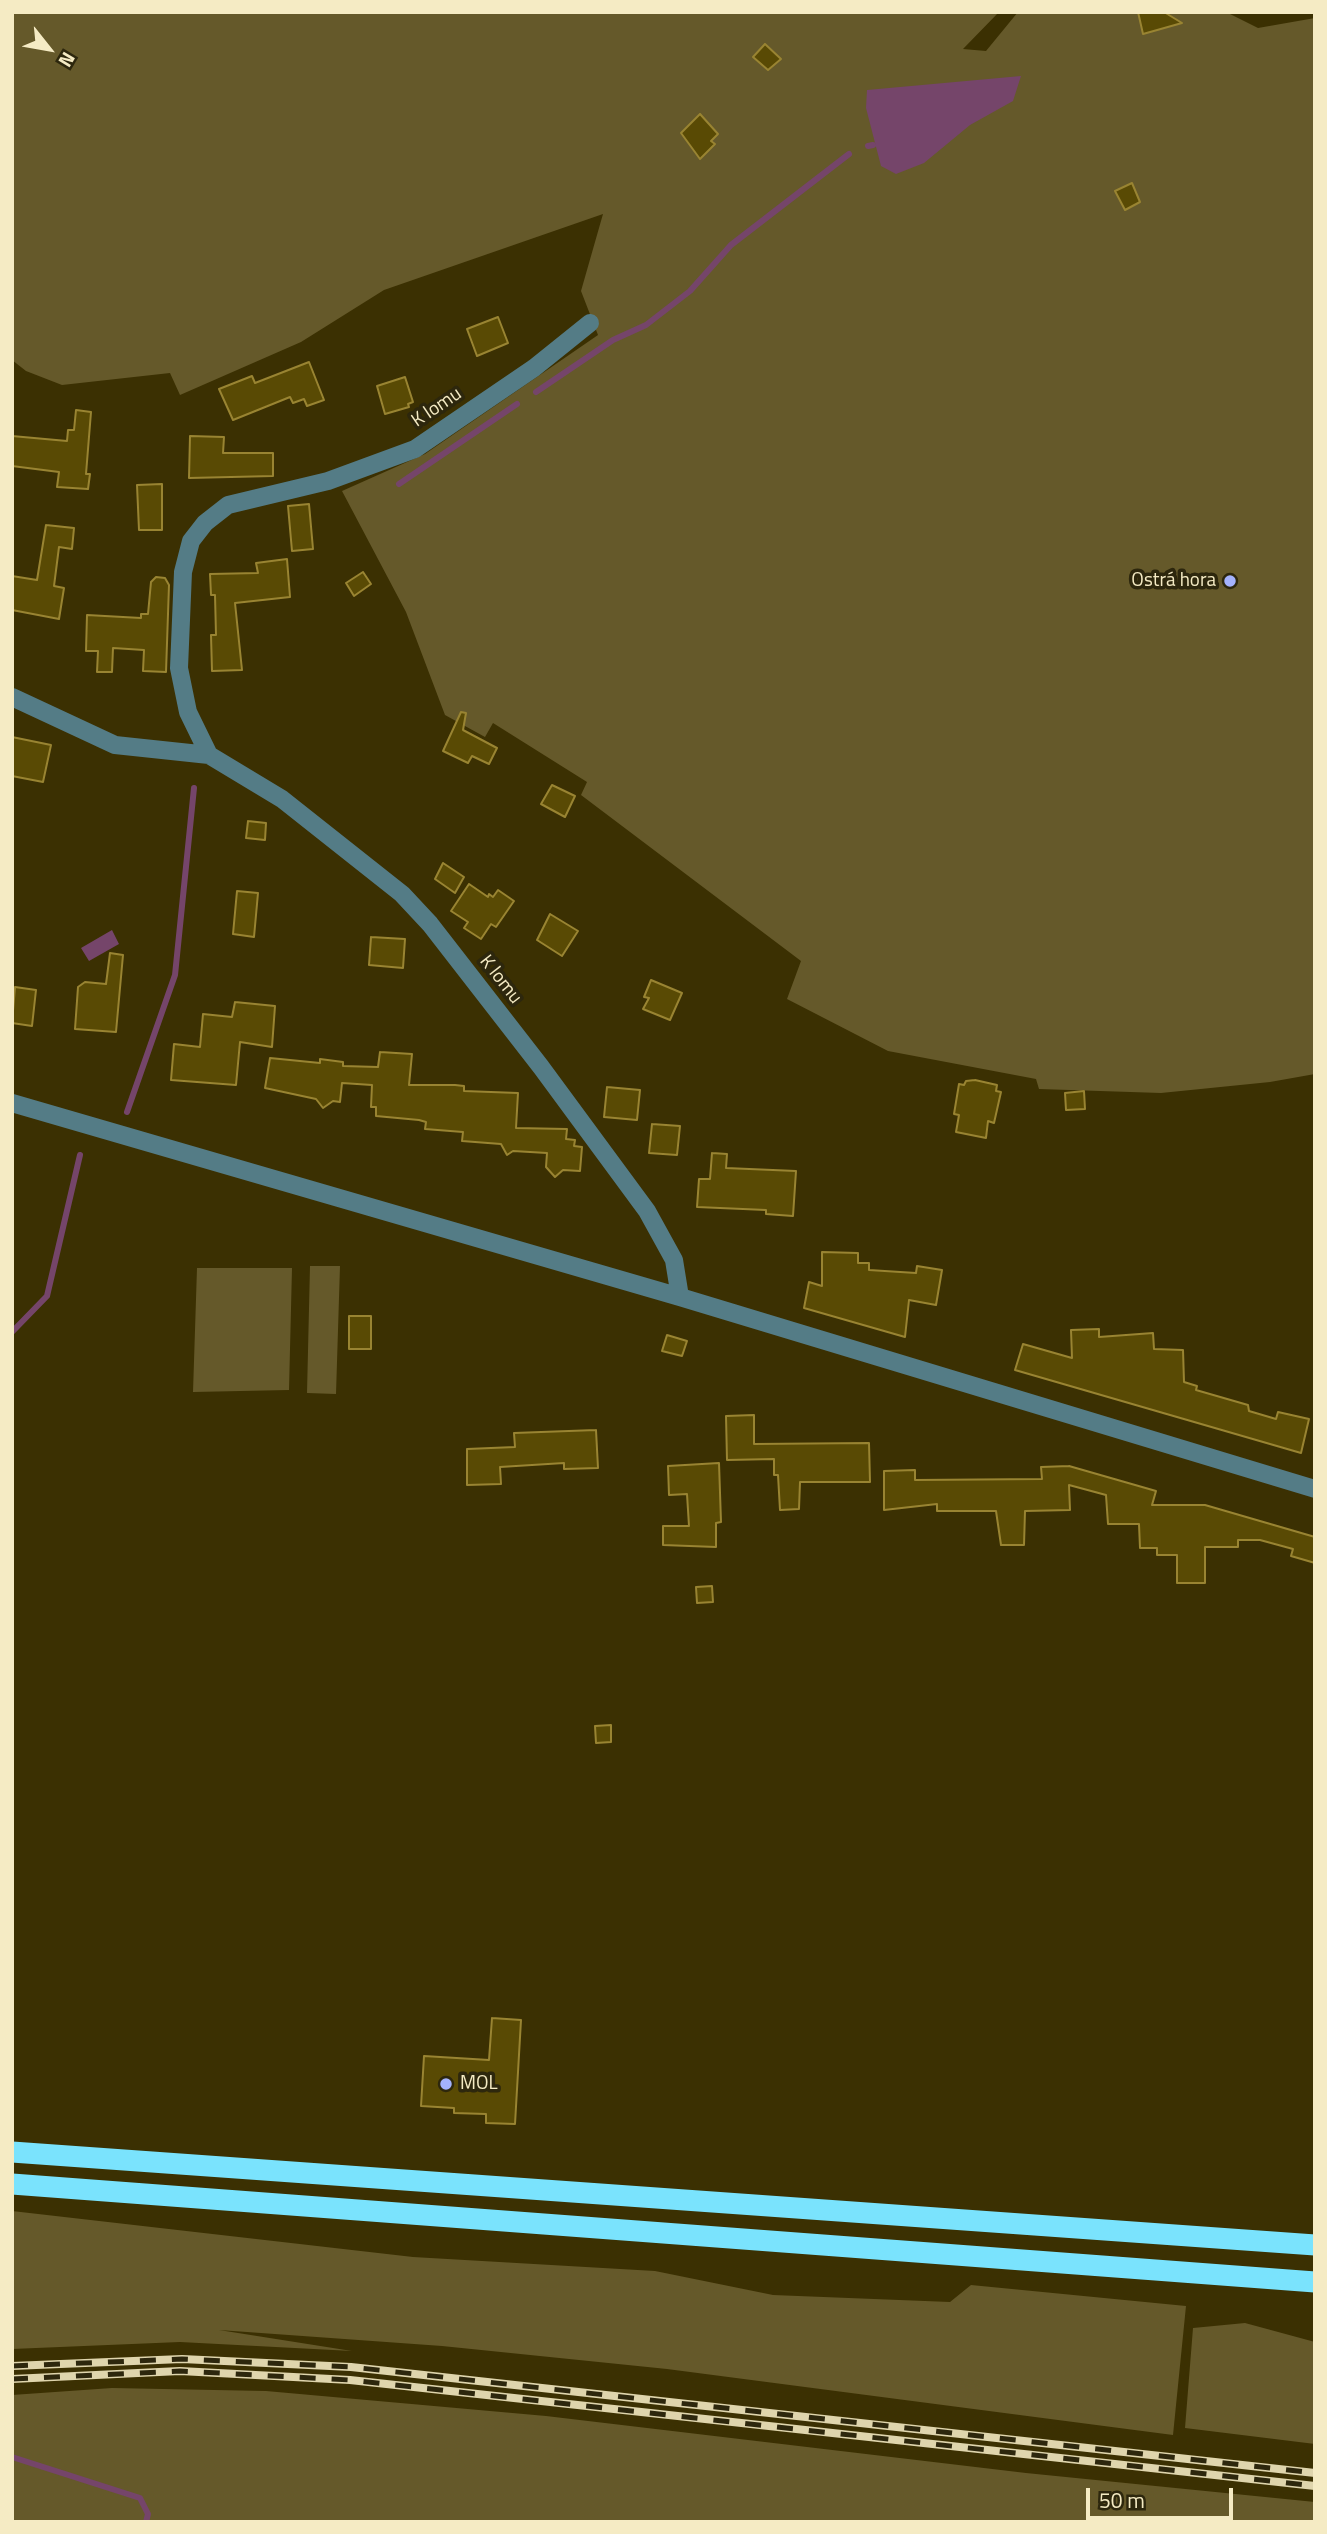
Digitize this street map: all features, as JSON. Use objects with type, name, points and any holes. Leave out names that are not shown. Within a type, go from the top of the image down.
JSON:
[{"type":"highway","points":[[12,2152],[1315,2245]]},
{"type":"highway","points":[[12,2183],[1315,2282]]},
{"type":"highway","points":[[1240,2277],[1315,2294]]},
{"type":"street","name":"K lomu","points":[[209,755],[188,712],[179,668],[183,572],[191,541],[205,523],[228,505],[328,481],[415,449],[534,368],[590,323]]},
{"type":"street","name":"K lomu","points":[[12,697],[115,745],[209,755],[282,799],[402,894],[430,924],[541,1067],[654,1222],[674,1260],[680,1297]]},
{"type":"street","points":[[12,1103],[680,1297],[1315,1489]]},
{"type":"shaded area","points":[[12,12],[999,12],[963,49],[986,51],[1018,12],[1226,12],[1258,28],[1315,18],[1315,1074],[1270,1082],[1161,1093],[1039,1089],[1036,1079],[888,1051],[787,999],[801,961],[581,795],[587,782],[493,723],[485,737],[445,715],[406,612],[342,491],[425,454],[598,335],[581,291],[603,214],[384,290],[301,342],[180,395],[170,373],[62,385],[26,371],[12,360]]},
{"type":"shaded area","points":[[1021,76],[1013,101],[970,125],[924,163],[896,174],[881,166],[866,108],[867,90]]},
{"type":"shaded area","points":[[112,930],[119,944],[89,961],[81,948]]},
{"type":"shaded area","points":[[310,1266],[340,1266],[336,1394],[307,1393]]},
{"type":"shaded area","points":[[197,1268],[292,1268],[289,1390],[193,1392]]},
{"type":"shaded area","points":[[12,2211],[413,2257],[655,2271],[773,2295],[950,2302],[971,2285],[1186,2306],[1173,2435],[667,2369],[442,2346],[219,2330],[352,2351],[180,2342],[12,2349]]},
{"type":"shaded area","points":[[1245,2323],[1315,2342],[1315,2444],[1185,2428],[1193,2328]]},
{"type":"shaded area","points":[[112,2388],[266,2391],[546,2416],[1026,2473],[1315,2502],[1315,2522],[12,2522],[12,2395]]},
{"type":"building","points":[[1138,12],[1164,12],[1182,23],[1143,34]]},
{"type":"building","points":[[765,44],[781,59],[768,70],[753,57]]},
{"type":"building","points":[[700,114],[718,134],[711,141],[715,144],[700,159],[681,133]]},
{"type":"building","points":[[1132,183],[1140,202],[1125,210],[1115,191]]},
{"type":"building","points":[[498,317],[508,343],[477,356],[467,329]]},
{"type":"building","points":[[309,362],[324,400],[307,406],[304,399],[293,403],[290,397],[233,420],[219,389],[252,376],[255,383]]},
{"type":"building","points":[[405,377],[413,402],[408,404],[409,407],[385,414],[377,386]]},
{"type":"building","points":[[76,410],[91,412],[86,474],[90,474],[88,489],[57,487],[59,472],[12,466],[12,436],[67,441],[68,430],[74,430]]},
{"type":"building","points":[[190,436],[224,437],[223,453],[273,453],[273,476],[189,478]]},
{"type":"building","points":[[162,484],[162,530],[139,530],[137,485]]},
{"type":"building","points":[[309,504],[313,549],[292,551],[288,506]]},
{"type":"building","points":[[46,525],[74,528],[72,549],[59,547],[54,586],[64,588],[59,619],[12,610],[12,576],[37,580]]},
{"type":"building","points":[[287,559],[290,597],[235,603],[242,670],[212,671],[211,635],[216,635],[215,595],[211,595],[210,574],[258,573],[256,563]]},
{"type":"building","points":[[363,572],[371,584],[354,596],[346,583]]},
{"type":"building","points":[[156,577],[165,578],[169,585],[166,672],[143,671],[144,650],[113,648],[112,672],[97,672],[98,651],[86,651],[87,615],[141,618],[141,614],[148,614],[151,582]]},
{"type":"building","points":[[461,712],[466,713],[463,730],[497,748],[489,764],[472,756],[468,763],[443,751]]},
{"type":"building","points":[[12,737],[51,745],[43,782],[12,776]]},
{"type":"building","points":[[552,785],[575,796],[565,817],[541,804]]},
{"type":"building","points":[[248,821],[266,823],[265,840],[246,838]]},
{"type":"building","points":[[443,863],[464,877],[455,893],[435,879]]},
{"type":"building","points":[[469,884],[488,897],[489,894],[493,897],[498,890],[514,901],[496,927],[491,924],[481,939],[464,928],[468,922],[451,911]]},
{"type":"building","points":[[237,891],[258,893],[254,937],[233,934]]},
{"type":"building","points":[[550,914],[578,931],[562,956],[537,940]]},
{"type":"building","points":[[371,937],[405,939],[403,968],[369,965]]},
{"type":"building","points":[[110,953],[123,955],[116,1032],[75,1029],[78,987],[85,982],[106,984]]},
{"type":"building","points":[[651,980],[682,993],[670,1020],[643,1009],[649,998],[644,997]]},
{"type":"building","points":[[15,987],[36,990],[32,1026],[12,1023]]},
{"type":"building","points":[[235,1002],[275,1006],[272,1047],[240,1042],[236,1085],[171,1080],[174,1044],[200,1047],[203,1014],[232,1017]]},
{"type":"building","points":[[380,1052],[412,1054],[409,1085],[455,1085],[464,1086],[464,1091],[518,1093],[516,1128],[567,1129],[566,1139],[575,1140],[574,1146],[582,1147],[580,1171],[563,1170],[555,1177],[546,1167],[547,1153],[513,1151],[507,1155],[501,1144],[462,1141],[463,1132],[425,1129],[426,1122],[419,1120],[376,1116],[376,1107],[371,1107],[372,1085],[342,1083],[340,1102],[333,1101],[323,1108],[316,1099],[265,1088],[270,1058],[320,1063],[320,1059],[343,1062],[343,1066],[378,1067]]},
{"type":"building","points":[[975,1080],[997,1085],[996,1091],[1001,1092],[994,1123],[988,1121],[986,1138],[956,1132],[959,1115],[954,1114],[959,1084],[964,1085],[966,1081]]},
{"type":"building","points":[[607,1087],[640,1090],[637,1120],[604,1117]]},
{"type":"building","points":[[1084,1091],[1085,1109],[1066,1110],[1065,1093]]},
{"type":"building","points":[[652,1124],[680,1126],[677,1155],[649,1153]]},
{"type":"building","points":[[712,1153],[727,1154],[726,1168],[796,1171],[793,1216],[766,1214],[766,1210],[697,1207],[699,1179],[710,1179]]},
{"type":"building","points":[[822,1252],[858,1253],[858,1263],[869,1263],[869,1270],[916,1273],[917,1266],[942,1270],[936,1305],[909,1300],[905,1337],[804,1308],[809,1282],[822,1286]]},
{"type":"building","points":[[349,1316],[371,1316],[371,1349],[349,1349]]},
{"type":"building","points":[[1099,1329],[1099,1337],[1153,1333],[1154,1349],[1183,1350],[1184,1382],[1197,1386],[1196,1390],[1248,1405],[1249,1411],[1276,1419],[1278,1412],[1309,1419],[1301,1453],[1015,1370],[1023,1344],[1072,1358],[1071,1330]]},
{"type":"building","points":[[667,1335],[687,1341],[682,1356],[662,1351]]},
{"type":"building","points":[[754,1415],[754,1444],[869,1443],[870,1482],[800,1482],[799,1509],[780,1510],[778,1475],[774,1475],[774,1459],[727,1460],[726,1416]]},
{"type":"building","points":[[596,1430],[598,1468],[564,1469],[564,1463],[500,1467],[501,1484],[467,1485],[467,1449],[515,1447],[514,1433]]},
{"type":"building","points":[[719,1463],[721,1522],[716,1523],[716,1547],[663,1545],[663,1526],[689,1526],[687,1494],[669,1495],[668,1466]]},
{"type":"building","points":[[1069,1466],[1156,1491],[1152,1505],[1205,1505],[1315,1537],[1315,1563],[1291,1556],[1293,1549],[1260,1540],[1238,1540],[1238,1547],[1205,1547],[1205,1583],[1177,1583],[1177,1555],[1157,1555],[1157,1548],[1140,1548],[1139,1524],[1108,1524],[1106,1495],[1069,1485],[1070,1510],[1025,1511],[1024,1545],[1001,1545],[996,1511],[937,1511],[937,1504],[884,1510],[884,1471],[915,1470],[915,1480],[1042,1479],[1041,1467]]},
{"type":"building","points":[[712,1586],[713,1602],[697,1603],[696,1587]]},
{"type":"building","points":[[611,1725],[611,1742],[596,1743],[595,1726]]},
{"type":"building","points":[[492,2018],[521,2020],[515,2124],[486,2123],[486,2114],[454,2113],[454,2108],[421,2106],[424,2056],[489,2060]]},
{"type":"waterway","points":[[868,146],[873,145]]},
{"type":"waterway","points":[[536,392],[613,340],[646,325],[690,291],[731,245],[849,154]]},
{"type":"waterway","points":[[399,484],[517,404]]},
{"type":"waterway","points":[[127,1112],[175,975],[194,788]]},
{"type":"waterway","points":[[12,1332],[47,1296],[80,1155]]},
{"type":"waterway","points":[[12,2457],[140,2498],[148,2514],[146,2522]]},
{"type":"railway","points":[[12,2366],[182,2359],[351,2367],[1315,2473]]},
{"type":"railway","points":[[12,2379],[180,2371],[350,2380],[1315,2486]]},
{"type":"place","name":"Ostrá hora","points":[[1230,581]]},
{"type":"place","name":"MOL","points":[[446,2084]]}]
